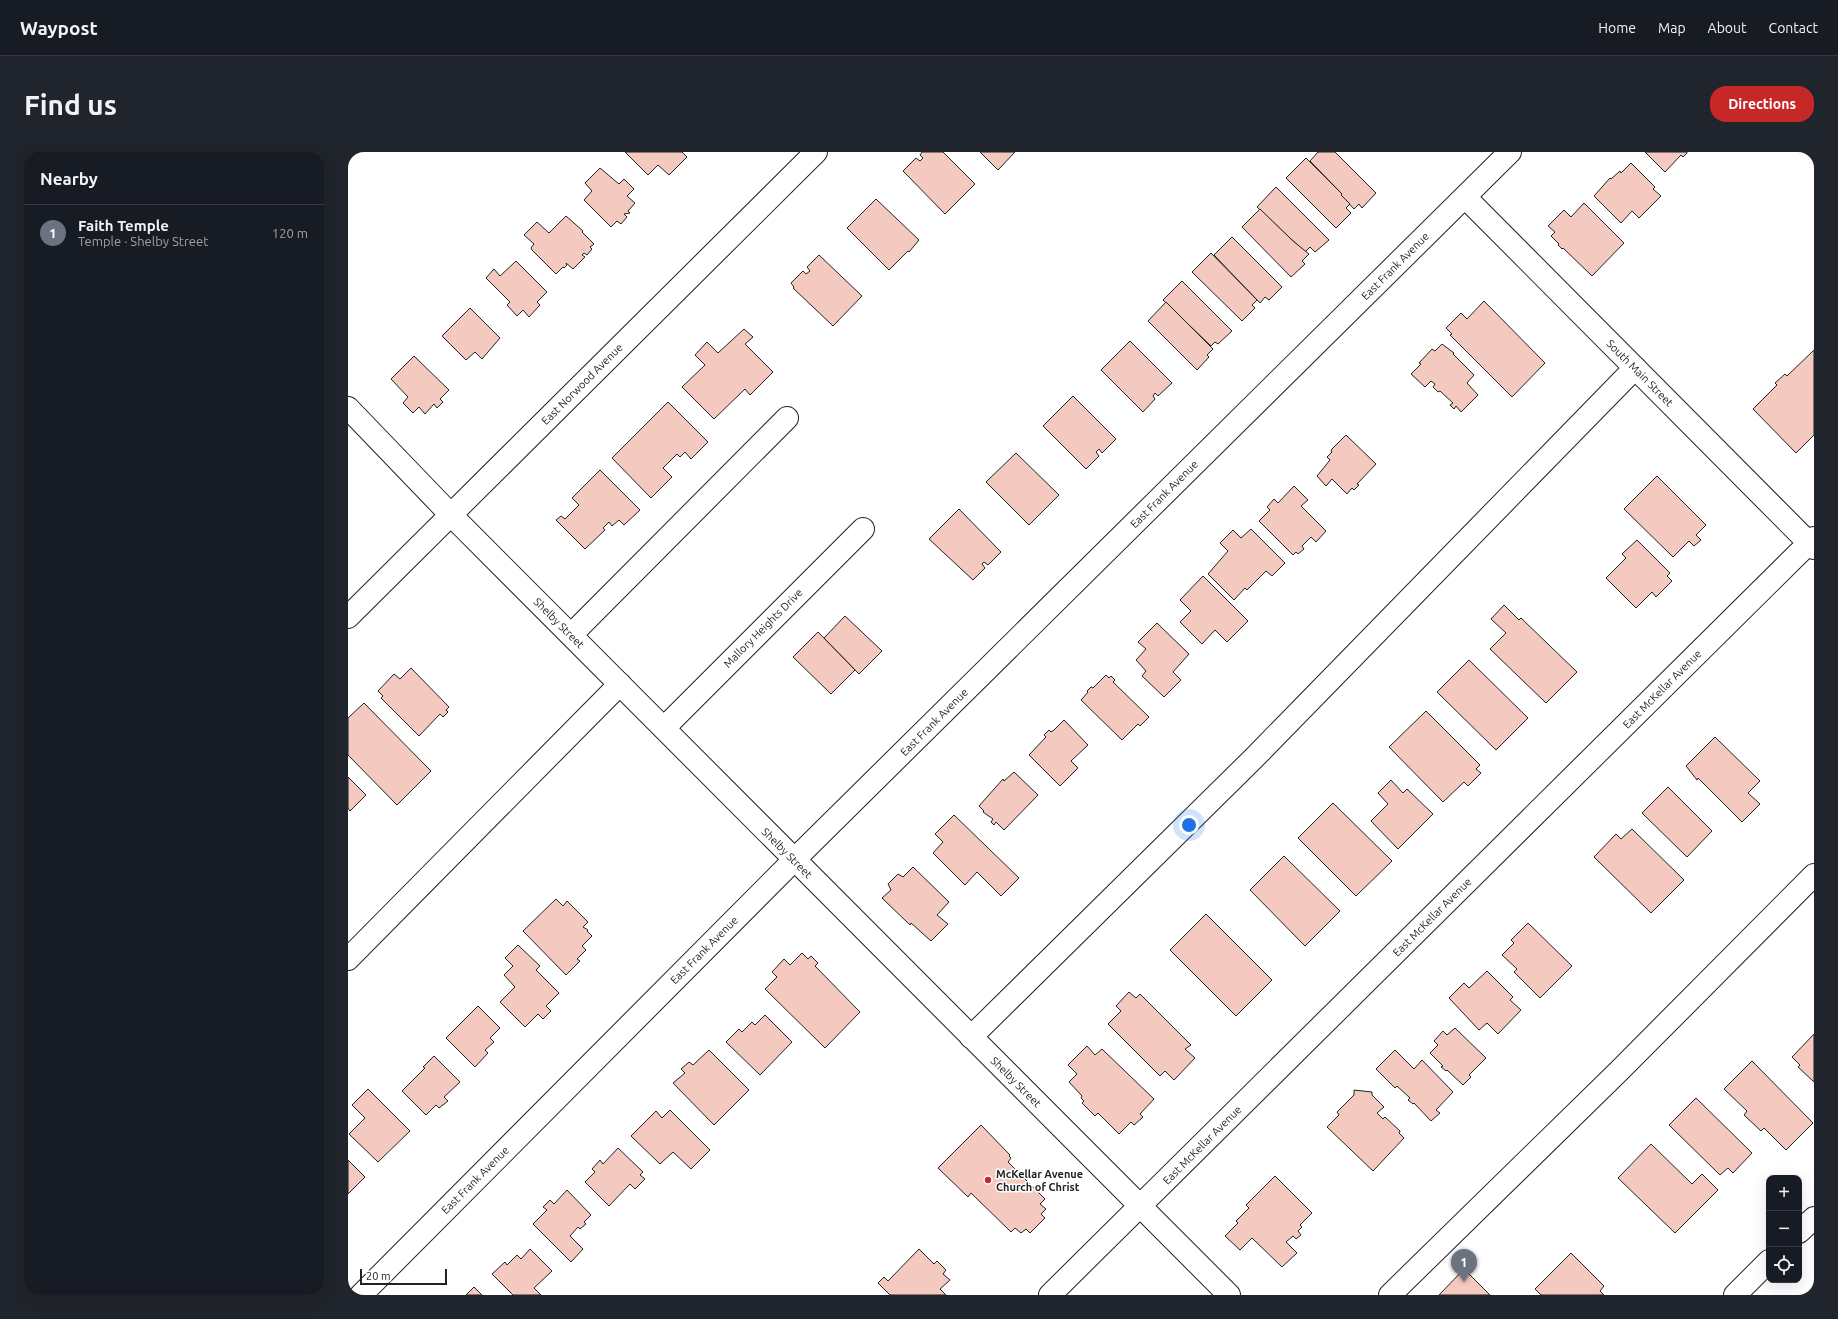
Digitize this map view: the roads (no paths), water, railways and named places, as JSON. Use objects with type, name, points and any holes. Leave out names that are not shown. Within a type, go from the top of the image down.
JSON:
[{"type":"street","name":"East Norwood Avenue","points":[[348,617],[816,152]]},
{"type":"street","name":"East Frank Avenue","points":[[361,1295],[794,860],[1510,152]]},
{"type":"street","name":"South Main Street","points":[[1465,197],[1812,543]]},
{"type":"street","points":[[970,1037],[1254,758],[1635,368]]},
{"type":"street","name":"Shelby Street","points":[[348,408],[451,515],[1229,1295]]},
{"type":"street","points":[[571,635],[787,418]]},
{"type":"street","name":"Mallory Heights Drive","points":[[664,728],[863,529]]},
{"type":"street","name":"East McKellar Avenue","points":[[1050,1295],[1812,543]]},
{"type":"street","points":[[348,959],[620,684]]},
{"type":"street","points":[[1390,1295],[1619,1071],[1814,875]]},
{"type":"street","points":[[1802,1229],[1814,1218]]},
{"type":"street","points":[[1735,1295],[1766,1265]]},
{"type":"place","name":"McKellar Avenue Church of Christ","points":[[988,1180]]},
{"type":"place","name":"Faith Temple","points":[[1464,1282]]}]
